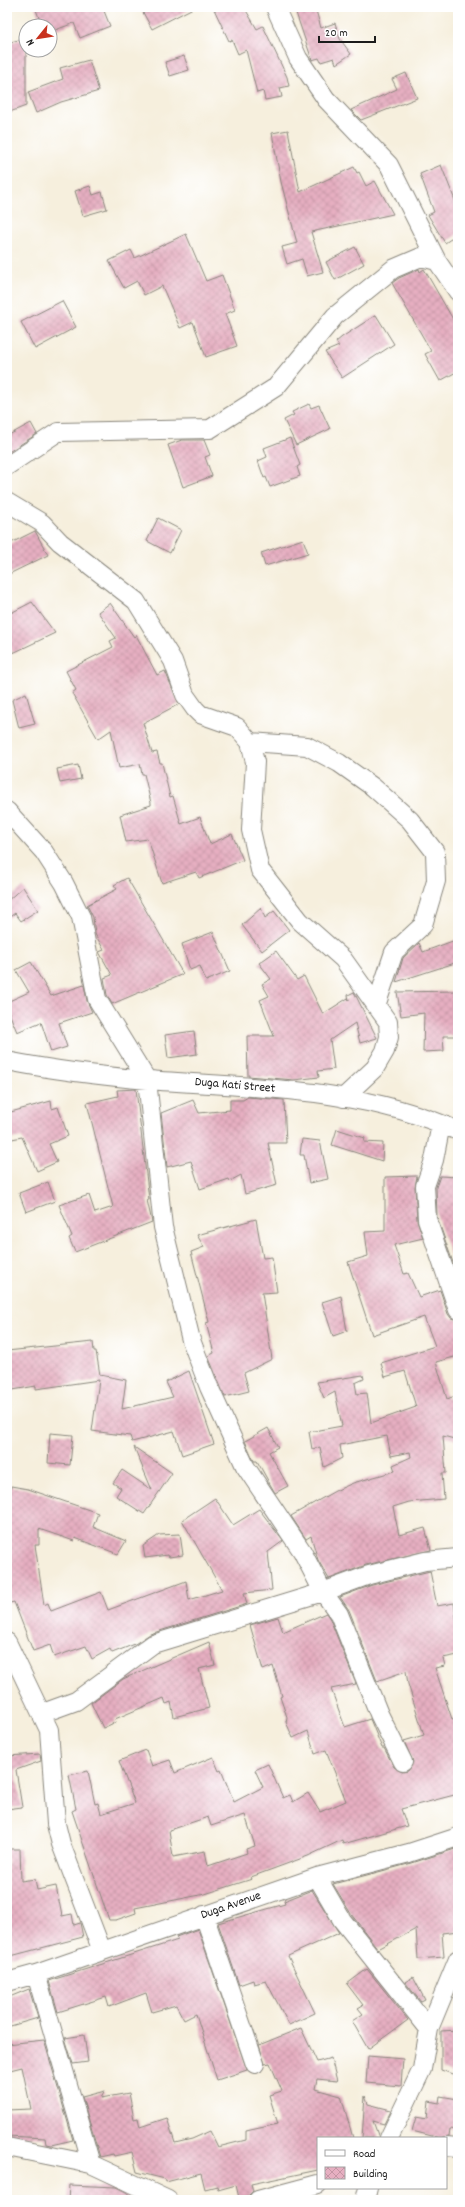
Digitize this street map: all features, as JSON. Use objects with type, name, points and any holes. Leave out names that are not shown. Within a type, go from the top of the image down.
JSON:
[{"type":"street","points":[[274,7],[298,58],[326,99],[389,165],[437,262],[458,292]]},
{"type":"street","points":[[7,466],[58,432],[210,429],[276,387],[335,316],[393,269],[421,257],[437,262]]},
{"type":"street","points":[[7,502],[42,523],[60,542],[136,601],[173,661],[185,695],[195,709],[200,714],[237,726],[250,742],[254,762],[251,830],[260,870],[300,921],[343,959],[388,1022],[388,1037],[385,1051],[375,1068],[344,1098]]},
{"type":"street","points":[[250,742],[307,746],[339,763],[374,787],[410,820],[435,852],[436,881],[423,925],[394,952],[376,1006]]},
{"type":"street","points":[[7,811],[44,852],[64,883],[81,917],[98,999],[147,1080],[163,1227],[191,1340],[209,1387],[245,1466],[302,1551],[323,1592],[338,1614],[377,1708],[403,1762]]},
{"type":"street","name":"Duga Kati Street","points":[[7,1060],[38,1067],[147,1080],[256,1086],[344,1098],[405,1111],[458,1131]]},
{"type":"street","points":[[441,1124],[434,1160],[425,1186],[426,1219],[458,1310]]},
{"type":"street","points":[[43,1713],[76,1701],[153,1644],[323,1592],[369,1575],[425,1561],[458,1558]]},
{"type":"street","points":[[7,1642],[13,1667],[43,1713],[49,1730],[56,1824],[61,1844],[102,1951]]},
{"type":"street","name":"Duga Avenue","points":[[7,1982],[36,1974],[317,1877],[408,1853],[458,1837]]},
{"type":"street","points":[[317,1877],[342,1920],[429,2029]]},
{"type":"street","points":[[204,1915],[255,2064]]},
{"type":"street","points":[[390,2137],[422,2069],[429,2029],[458,1959]]},
{"type":"street","points":[[36,1974],[91,2164]]},
{"type":"street","points":[[447,2146],[458,2148]]},
{"type":"street","points":[[7,2147],[91,2164],[168,2200]]},
{"type":"street","points":[[258,2200],[317,2184]]},
{"type":"street","points":[[365,2200],[368,2189]]},
{"type":"building","points":[[35,7],[111,7],[104,11],[110,26],[80,38],[74,23],[58,29],[58,18],[39,18]]},
{"type":"building","points":[[140,7],[195,7],[152,29]]},
{"type":"building","points":[[213,7],[244,7],[257,29],[263,26],[287,77],[289,86],[280,88],[282,97],[265,100],[263,91],[257,93],[246,50],[238,54],[232,40],[229,41]]},
{"type":"building","points":[[294,7],[315,7],[321,28],[335,23],[340,39],[351,54],[336,64],[334,58],[321,62],[319,58],[312,60]]},
{"type":"building","points":[[18,40],[18,58],[26,58],[26,106],[7,113],[7,43]]},
{"type":"building","points":[[184,56],[189,70],[170,76],[165,62]]},
{"type":"building","points":[[89,60],[99,91],[61,102],[36,113],[28,92],[63,79],[60,68]]},
{"type":"building","points":[[406,73],[417,98],[361,120],[351,110],[397,89],[392,79]]},
{"type":"building","points":[[288,130],[300,192],[354,167],[357,173],[359,172],[366,186],[375,181],[393,214],[311,232],[323,272],[307,276],[302,259],[287,264],[282,247],[297,243],[281,182],[272,133]]},
{"type":"building","points":[[441,165],[458,208],[458,234],[445,243],[428,215],[434,212],[420,174]]},
{"type":"building","points":[[90,186],[93,195],[102,192],[107,209],[83,216],[75,191]]},
{"type":"building","points":[[186,234],[206,281],[222,275],[235,310],[225,314],[237,346],[206,357],[193,322],[180,328],[162,286],[144,295],[137,281],[124,288],[109,261],[131,250],[135,258]]},
{"type":"building","points":[[355,247],[364,264],[335,280],[326,262]]},
{"type":"building","points":[[419,269],[420,272],[424,269],[458,328],[458,371],[440,381],[425,354],[431,351],[392,283],[399,278]]},
{"type":"building","points":[[62,301],[76,327],[35,349],[21,322]]},
{"type":"building","points":[[376,315],[394,344],[342,378],[325,352],[339,346],[336,342]]},
{"type":"building","points":[[309,404],[311,408],[319,405],[330,429],[296,445],[284,420],[294,415],[292,412]]},
{"type":"building","points":[[31,423],[37,434],[7,453],[7,436]]},
{"type":"building","points":[[290,438],[300,465],[297,467],[300,476],[270,487],[266,477],[264,478],[258,461],[267,457],[264,448]]},
{"type":"building","points":[[182,440],[204,440],[210,455],[205,457],[212,476],[183,487],[168,445]]},
{"type":"building","points":[[158,518],[181,530],[170,553],[147,541]]},
{"type":"building","points":[[35,531],[48,555],[7,575],[7,545]]},
{"type":"building","points":[[303,539],[308,553],[265,566],[261,553]]},
{"type":"building","points":[[32,602],[55,633],[13,653],[7,641],[7,615]]},
{"type":"building","points":[[110,603],[134,637],[136,635],[157,675],[165,671],[179,704],[143,723],[152,753],[157,752],[160,763],[162,763],[170,797],[173,796],[181,824],[200,817],[210,844],[232,834],[243,860],[199,878],[196,872],[162,883],[148,839],[126,842],[120,815],[151,805],[144,774],[142,774],[140,764],[119,768],[111,730],[98,739],[72,693],[76,690],[66,671],[113,647],[110,641],[116,638],[98,612]]},
{"type":"building","points":[[26,693],[35,724],[19,728],[12,700]]},
{"type":"building","points":[[78,765],[81,779],[60,783],[57,769]]},
{"type":"building","points":[[127,878],[183,974],[112,1004],[107,995],[104,978],[112,975],[99,952],[104,950],[95,934],[93,917],[87,905],[117,889],[114,885]]},
{"type":"building","points":[[23,887],[38,910],[21,921],[15,913],[7,919],[7,901]]},
{"type":"building","points":[[261,908],[265,918],[274,911],[289,930],[262,951],[242,925]]},
{"type":"building","points":[[213,932],[230,971],[206,981],[200,966],[190,970],[182,944]]},
{"type":"building","points":[[458,939],[458,962],[396,982],[403,958],[419,943],[423,952]]},
{"type":"building","points":[[276,951],[297,980],[304,976],[323,1014],[348,998],[349,1000],[348,995],[354,992],[377,1038],[360,1043],[355,1023],[330,1040],[334,1069],[318,1071],[319,1077],[294,1080],[248,1076],[247,1036],[274,1036],[260,1000],[269,996],[262,984],[271,979],[259,963]]},
{"type":"building","points":[[31,962],[51,996],[84,985],[87,1001],[92,1012],[59,1023],[67,1047],[51,1052],[41,1022],[17,1032],[7,1008],[7,1002],[29,992],[16,970]]},
{"type":"building","points":[[456,991],[457,1036],[443,1036],[444,1051],[423,1052],[424,1013],[401,1016],[397,992]]},
{"type":"building","points":[[194,1031],[197,1054],[168,1058],[165,1035]]},
{"type":"building","points":[[136,1089],[149,1200],[147,1200],[152,1222],[75,1252],[69,1238],[72,1236],[59,1205],[89,1195],[95,1213],[113,1207],[87,1103],[118,1096],[117,1090]]},
{"type":"building","points":[[248,1097],[284,1100],[286,1143],[268,1143],[277,1185],[245,1194],[241,1175],[230,1181],[229,1179],[200,1189],[191,1161],[167,1167],[161,1113],[193,1100],[199,1113],[230,1110],[230,1100],[243,1100]]},
{"type":"building","points":[[51,1101],[52,1109],[58,1107],[68,1136],[49,1144],[57,1162],[37,1171],[22,1137],[7,1140],[7,1113]]},
{"type":"building","points":[[337,1129],[365,1138],[364,1142],[383,1143],[382,1161],[332,1145]]},
{"type":"building","points":[[302,1139],[320,1141],[328,1179],[309,1183],[304,1155],[300,1155]]},
{"type":"building","points":[[417,1176],[415,1187],[417,1220],[423,1238],[394,1245],[404,1274],[408,1273],[419,1297],[440,1290],[448,1314],[451,1318],[458,1320],[458,1356],[436,1362],[447,1399],[458,1395],[458,1440],[443,1436],[446,1473],[442,1473],[444,1499],[409,1502],[393,1507],[399,1535],[425,1528],[431,1550],[366,1565],[329,1579],[318,1560],[311,1536],[306,1539],[291,1516],[335,1491],[353,1483],[395,1471],[393,1465],[411,1457],[410,1452],[391,1456],[387,1436],[340,1445],[342,1458],[324,1467],[320,1447],[312,1449],[309,1432],[342,1426],[335,1392],[324,1398],[317,1382],[363,1375],[364,1379],[355,1383],[357,1394],[367,1393],[371,1423],[416,1407],[405,1371],[385,1377],[381,1363],[435,1346],[424,1317],[372,1335],[348,1262],[368,1256],[365,1232],[385,1231],[385,1177]]},
{"type":"building","points":[[440,1176],[458,1177],[458,1277],[437,1217],[436,1187]]},
{"type":"building","points":[[48,1182],[55,1201],[26,1212],[19,1193]]},
{"type":"building","points":[[256,1219],[263,1258],[272,1257],[277,1292],[262,1293],[272,1359],[244,1373],[249,1391],[225,1397],[208,1356],[214,1353],[206,1323],[209,1322],[191,1252],[204,1247],[197,1235]]},
{"type":"building","points":[[341,1296],[347,1331],[333,1336],[322,1302]]},
{"type":"building","points":[[93,1342],[100,1375],[126,1380],[122,1409],[173,1397],[166,1382],[189,1371],[214,1444],[182,1455],[174,1431],[132,1442],[130,1436],[92,1431],[99,1380],[36,1389],[36,1386],[7,1391],[7,1351]]},
{"type":"building","points":[[268,1428],[278,1447],[269,1452],[288,1486],[275,1493],[257,1461],[254,1461],[245,1441]]},
{"type":"building","points":[[50,1433],[73,1435],[70,1465],[48,1463]]},
{"type":"building","points":[[134,1447],[172,1473],[144,1514],[116,1496],[121,1488],[113,1483],[122,1470],[152,1490]]},
{"type":"building","points":[[11,1486],[28,1489],[98,1513],[93,1527],[126,1541],[118,1554],[75,1538],[74,1541],[39,1529],[39,1545],[35,1545],[44,1605],[48,1603],[51,1611],[101,1592],[108,1610],[186,1581],[189,1600],[222,1590],[182,1520],[215,1498],[233,1525],[259,1509],[283,1541],[268,1552],[272,1590],[244,1593],[247,1604],[150,1634],[135,1644],[112,1653],[110,1649],[92,1659],[86,1646],[54,1657],[50,1645],[33,1651],[14,1602],[10,1603],[7,1594],[7,1509]]},
{"type":"building","points":[[180,1534],[183,1555],[145,1558],[143,1546],[159,1535]]},
{"type":"building","points":[[430,1571],[437,1606],[454,1603],[458,1631],[458,1655],[443,1658],[445,1666],[435,1668],[452,1719],[456,1718],[458,1726],[458,1794],[401,1809],[407,1826],[343,1844],[342,1840],[308,1856],[251,1877],[252,1879],[205,1894],[135,1908],[136,1913],[116,1920],[109,1920],[72,1811],[76,1809],[69,1775],[88,1771],[95,1804],[98,1803],[101,1814],[135,1803],[119,1761],[146,1750],[152,1766],[170,1760],[175,1773],[213,1757],[219,1771],[221,1770],[234,1802],[263,1787],[255,1770],[268,1764],[283,1798],[290,1795],[293,1802],[308,1793],[320,1812],[346,1801],[326,1750],[315,1754],[308,1731],[293,1738],[286,1722],[287,1717],[280,1697],[282,1696],[273,1666],[263,1670],[250,1625],[278,1617],[283,1632],[326,1613],[330,1619],[356,1684],[331,1689],[345,1727],[370,1719],[382,1748],[384,1748],[394,1767],[402,1772],[408,1771],[413,1762],[404,1741],[424,1735],[408,1684],[406,1671],[377,1681],[349,1610],[340,1597],[372,1585]],"holes":[[[245,1815],[255,1846],[246,1849],[247,1853],[208,1866],[205,1851],[173,1857],[169,1830],[208,1817],[211,1826]]]},
{"type":"building","points":[[209,1642],[215,1665],[199,1669],[209,1708],[174,1717],[171,1702],[166,1704],[164,1698],[115,1719],[116,1722],[103,1728],[91,1703],[123,1679]]},
{"type":"building","points":[[40,1754],[41,1761],[16,1770],[22,1807],[7,1809],[7,1756]]},
{"type":"building","points":[[458,1848],[458,1931],[442,1933],[444,1957],[418,1959],[416,1929],[378,1949],[351,1914],[333,1884],[412,1863]]},
{"type":"building","points":[[7,1849],[20,1849],[21,1881],[35,1879],[37,1890],[56,1886],[62,1916],[72,1914],[74,1925],[80,1923],[83,1937],[7,1957]]},
{"type":"building","points":[[312,1890],[339,1933],[288,1956],[315,2013],[289,2025],[266,1981],[254,1984],[253,1980],[239,1985],[218,1923],[285,1904],[284,1901]]},
{"type":"building","points":[[198,1929],[247,2070],[217,2080],[196,2014],[184,2020],[176,2005],[152,2012],[146,1993],[109,2007],[106,1997],[58,2012],[49,1981],[178,1940],[176,1937]]},
{"type":"building","points":[[367,1969],[408,2020],[368,2049],[352,2021],[363,2014],[358,2008],[363,2005],[347,1984]]},
{"type":"building","points":[[413,1977],[425,2000],[421,2002],[405,1982]]},
{"type":"building","points":[[29,1989],[38,2018],[7,2027],[7,1998]]},
{"type":"building","points":[[301,2028],[317,2062],[331,2058],[337,2081],[317,2079],[315,2089],[341,2096],[353,2137],[317,2137],[317,2170],[251,2184],[253,2191],[248,2196],[239,2198],[236,2185],[218,2190],[217,2186],[205,2189],[201,2173],[166,2182],[165,2179],[137,2172],[132,2152],[100,2157],[82,2097],[105,2091],[101,2098],[129,2093],[134,2119],[138,2118],[140,2127],[167,2118],[175,2143],[192,2139],[210,2131],[218,2147],[246,2140],[246,2131],[278,2124],[269,2095],[282,2091],[270,2063],[265,2064],[259,2045]]},
{"type":"building","points":[[458,2030],[458,2076],[441,2070],[441,2031]]},
{"type":"building","points":[[84,2035],[88,2062],[73,2064],[65,2038]]},
{"type":"building","points":[[44,2040],[73,2140],[51,2145],[46,2144],[45,2138],[7,2136],[7,2110],[31,2109],[22,2067],[10,2070],[7,2060],[7,2044]]},
{"type":"building","points":[[368,2056],[403,2059],[401,2086],[366,2083]]},
{"type":"building","points":[[365,2096],[368,2104],[391,2110],[384,2124],[373,2121],[379,2137],[362,2137]]},
{"type":"building","points":[[440,2096],[458,2099],[457,2130],[450,2129],[449,2136],[444,2137],[436,2137],[412,2131],[416,2117],[427,2119],[429,2101],[439,2103]]},
{"type":"building","points":[[69,2185],[116,2187],[128,2193],[128,2200],[68,2200]]}]
